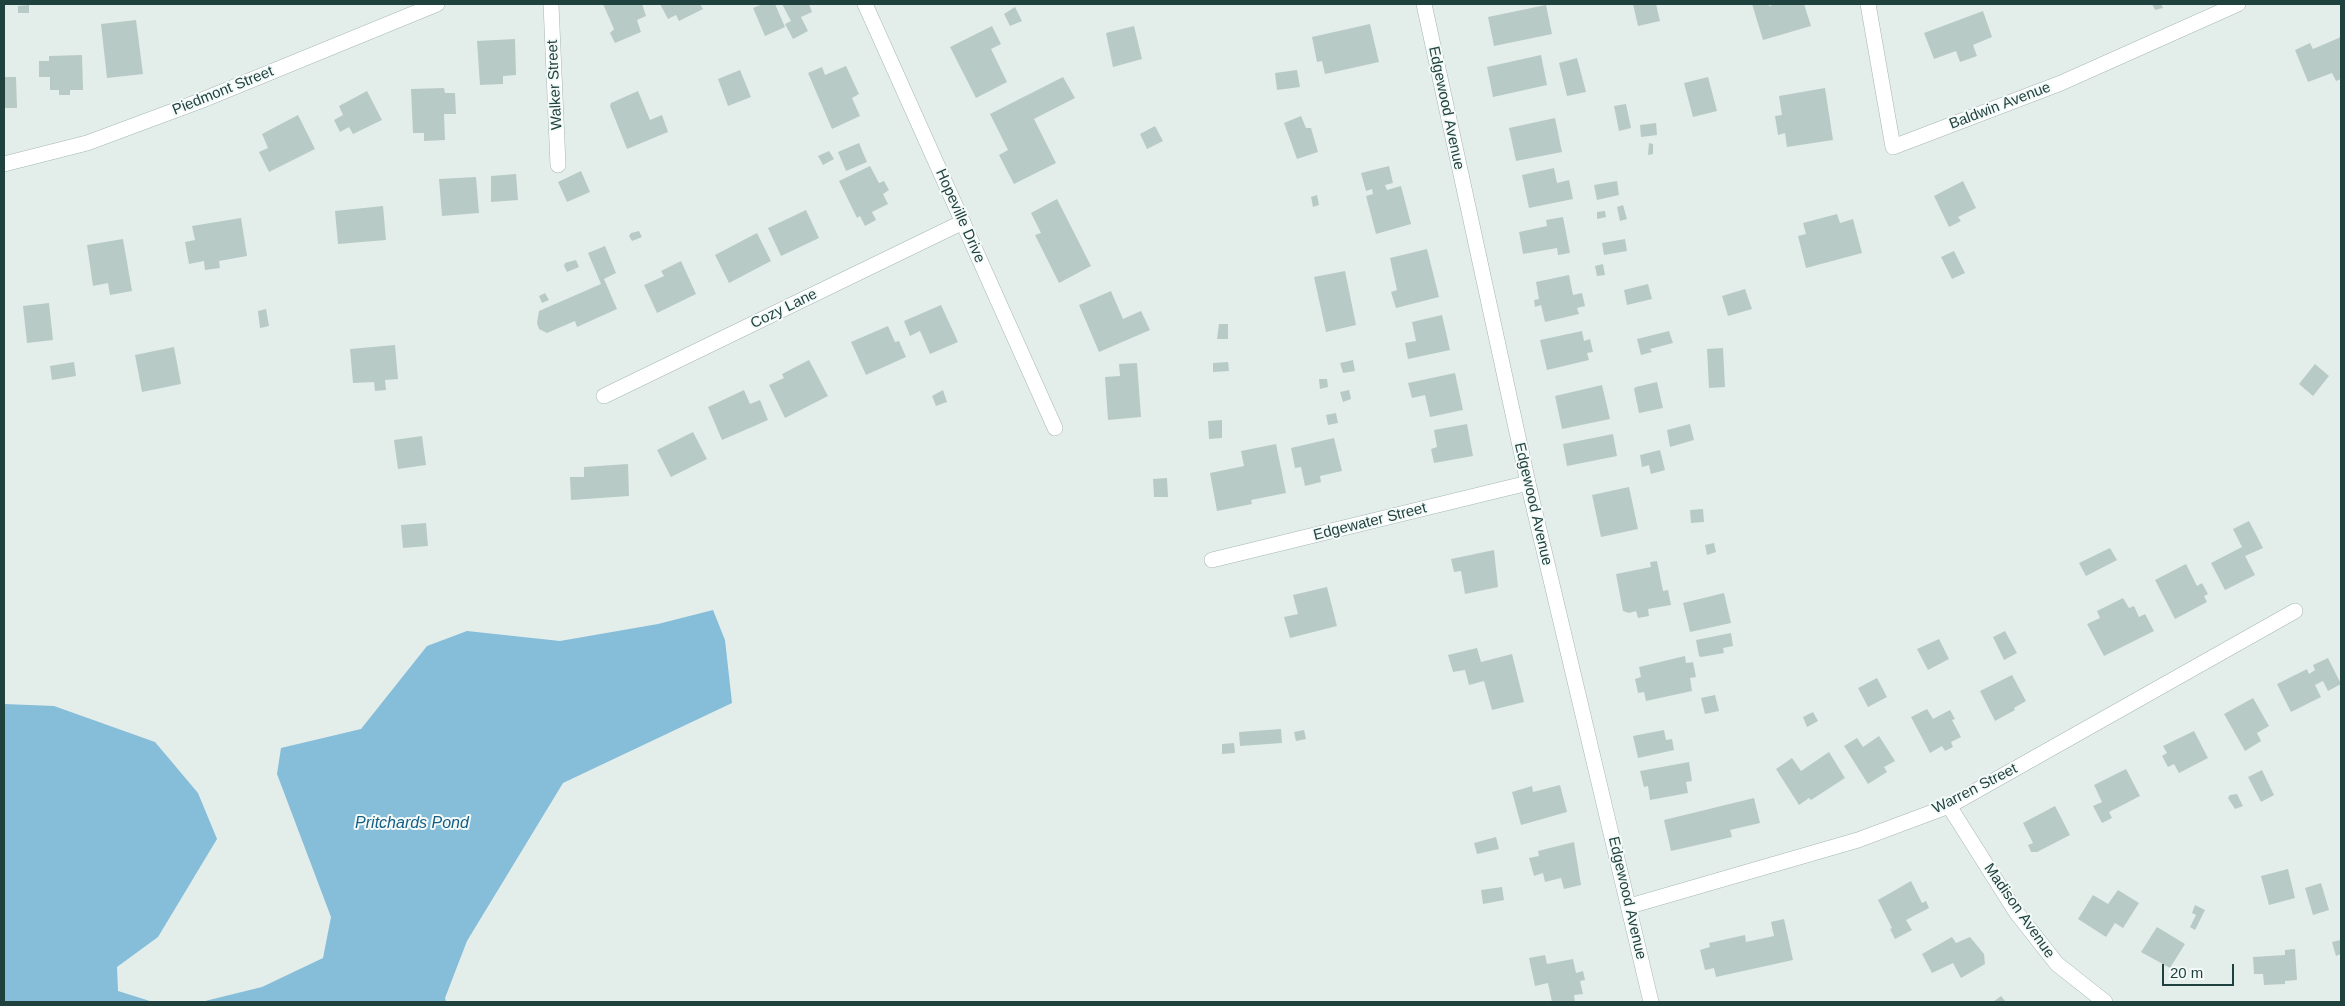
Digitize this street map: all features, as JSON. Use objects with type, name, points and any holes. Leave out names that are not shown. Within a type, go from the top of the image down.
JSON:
[{"type":"street","name":"Piedmont Street","points":[[4,164],[88,143],[172,112],[437,4]]},
{"type":"street","name":"Walker Street","points":[[551,4],[558,165]]},
{"type":"street","name":"Hopeville Drive","points":[[864,4],[1055,428]]},
{"type":"street","name":"Edgewood Avenue","points":[[1424,4],[1528,483],[1630,906],[1651,1002]]},
{"type":"street","name":"Baldwin Avenue","points":[[1868,4],[1893,147],[2061,83],[2238,4]]},
{"type":"street","name":"Cozy Lane","points":[[604,396],[963,222]]},
{"type":"street","name":"Edgewater Street","points":[[1212,560],[1528,483]]},
{"type":"street","name":"Warren Street","points":[[1630,906],[1858,840],[1949,806],[2296,611]]},
{"type":"street","name":"Madison Avenue","points":[[1949,806],[2016,912],[2057,964],[2105,1002]]},
{"type":"water","name":"Pritchards Pond","points":[[713,610],[725,640],[732,703],[563,783],[467,941],[445,998],[446,1002],[201,1002],[262,987],[323,958],[331,917],[277,774],[281,748],[361,729],[427,646],[467,631],[560,641],[658,624]]},
{"type":"water","points":[[4,704],[54,706],[155,742],[198,793],[217,839],[158,937],[117,967],[118,991],[153,1002],[4,1002]]},
{"type":"building","points":[[603,4],[642,4],[646,16],[637,20],[641,32],[615,43],[610,33],[614,29]]},
{"type":"building","points":[[660,4],[700,4],[703,9],[679,21],[676,15],[668,19]]},
{"type":"building","points":[[763,4],[775,4],[785,27],[765,36],[753,8]]},
{"type":"building","points":[[782,4],[809,4],[812,12],[801,17],[808,31],[793,39],[785,24],[791,21]]},
{"type":"building","points":[[1633,4],[1656,4],[1660,21],[1638,26]]},
{"type":"building","points":[[1752,4],[1769,4],[1769,6],[1777,4],[1804,4],[1811,26],[1763,40]]},
{"type":"building","points":[[2152,4],[2161,4],[2163,8],[2155,10]]},
{"type":"building","points":[[29,5],[29,13],[18,13],[18,6]]},
{"type":"building","points":[[1546,5],[1552,34],[1494,46],[1488,17]]},
{"type":"building","points":[[1015,7],[1022,21],[1010,26],[1004,14]]},
{"type":"building","points":[[1983,11],[1992,37],[1973,45],[1977,56],[1960,62],[1956,51],[1934,59],[1924,33]]},
{"type":"building","points":[[136,20],[143,74],[107,78],[101,24]]},
{"type":"building","points":[[1370,24],[1379,62],[1325,74],[1322,61],[1317,62],[1312,37]]},
{"type":"building","points":[[992,26],[1001,44],[991,49],[1007,82],[976,98],[950,47]]},
{"type":"building","points":[[1134,26],[1142,59],[1113,67],[1106,33]]},
{"type":"building","points":[[2341,37],[2341,79],[2336,81],[2332,73],[2308,82],[2295,50],[2310,43],[2313,49]]},
{"type":"building","points":[[515,39],[516,75],[503,76],[503,84],[480,85],[477,41]]},
{"type":"building","points":[[82,55],[83,90],[70,90],[70,95],[59,95],[59,90],[50,90],[50,77],[39,77],[39,61],[49,61],[49,56]]},
{"type":"building","points":[[1541,55],[1547,85],[1493,97],[1487,67]]},
{"type":"building","points":[[1577,58],[1586,92],[1567,96],[1559,63]]},
{"type":"building","points":[[846,66],[859,94],[852,98],[860,116],[832,129],[808,73],[822,67],[825,75]]},
{"type":"building","points":[[740,70],[751,97],[728,106],[718,79]]},
{"type":"building","points":[[1297,70],[1300,87],[1277,90],[1275,73]]},
{"type":"building","points":[[4,77],[16,77],[17,108],[4,108]]},
{"type":"building","points":[[1063,77],[1075,98],[1034,119],[1056,163],[1014,184],[999,155],[1008,150],[990,114]]},
{"type":"building","points":[[1708,77],[1717,111],[1693,117],[1684,83]]},
{"type":"building","points":[[444,88],[445,93],[455,93],[456,114],[444,114],[445,140],[424,141],[424,133],[413,133],[411,89]]},
{"type":"building","points":[[1825,88],[1833,140],[1787,147],[1785,133],[1778,135],[1775,116],[1782,115],[1779,96]]},
{"type":"building","points":[[367,91],[382,120],[353,134],[349,127],[340,132],[334,120],[343,115],[339,106]]},
{"type":"building","points":[[638,91],[650,120],[662,115],[668,132],[627,149],[610,106],[611,103]]},
{"type":"building","points":[[1626,104],[1631,128],[1619,131],[1614,106]]},
{"type":"building","points":[[298,115],[315,149],[269,172],[259,152],[268,148],[262,134]]},
{"type":"building","points":[[1301,116],[1306,128],[1311,128],[1318,152],[1297,159],[1284,123]]},
{"type":"building","points":[[1555,118],[1562,152],[1516,161],[1509,128]]},
{"type":"building","points":[[1656,123],[1657,135],[1641,137],[1640,125]]},
{"type":"building","points":[[1155,126],[1163,141],[1147,149],[1140,134]]},
{"type":"building","points":[[859,143],[867,162],[846,171],[838,152]]},
{"type":"building","points":[[1649,143],[1653,144],[1653,154],[1648,155]]},
{"type":"building","points":[[829,151],[834,159],[823,165],[818,156]]},
{"type":"building","points":[[870,166],[879,183],[884,181],[889,190],[883,194],[888,204],[872,212],[876,220],[865,226],[860,216],[857,218],[839,181]]},
{"type":"building","points":[[1389,166],[1393,183],[1385,185],[1387,190],[1401,186],[1411,224],[1376,234],[1366,196],[1373,194],[1372,189],[1366,191],[1361,173]]},
{"type":"building","points":[[1554,168],[1557,183],[1569,180],[1573,199],[1529,208],[1522,175]]},
{"type":"building","points":[[581,171],[590,192],[567,202],[558,182]]},
{"type":"building","points":[[516,174],[518,200],[491,202],[491,176]]},
{"type":"building","points":[[476,177],[479,213],[442,216],[439,179]]},
{"type":"building","points":[[1617,181],[1619,195],[1597,200],[1594,185]]},
{"type":"building","points":[[1963,181],[1976,208],[1958,217],[1961,221],[1949,227],[1934,196]]},
{"type":"building","points":[[1317,195],[1319,205],[1313,207],[1311,197]]},
{"type":"building","points":[[1057,199],[1091,266],[1059,283],[1035,235],[1041,233],[1031,213]]},
{"type":"building","points":[[1623,205],[1627,219],[1620,221],[1617,207]]},
{"type":"building","points":[[383,206],[386,240],[338,244],[335,211]]},
{"type":"building","points":[[806,210],[819,238],[781,256],[768,228]]},
{"type":"building","points":[[1605,211],[1606,217],[1597,219],[1597,212]]},
{"type":"building","points":[[1837,214],[1840,223],[1853,219],[1862,253],[1806,268],[1798,236],[1806,234],[1803,223]]},
{"type":"building","points":[[1563,217],[1570,253],[1558,255],[1557,248],[1523,254],[1519,232],[1547,226],[1546,220]]},
{"type":"building","points":[[241,218],[247,256],[219,261],[220,268],[205,270],[204,261],[189,264],[185,242],[195,240],[192,226]]},
{"type":"building","points":[[639,231],[642,237],[632,241],[629,236],[631,233]]},
{"type":"building","points":[[757,233],[771,261],[729,283],[715,255]]},
{"type":"building","points":[[123,239],[132,291],[110,295],[108,283],[93,286],[87,245]]},
{"type":"building","points":[[1625,239],[1627,251],[1604,255],[1602,243]]},
{"type":"building","points":[[605,246],[616,273],[604,279],[617,309],[577,327],[575,321],[547,333],[539,329],[537,323],[539,311],[601,284],[588,253]]},
{"type":"building","points":[[1427,249],[1439,297],[1396,308],[1391,292],[1397,290],[1390,258]]},
{"type":"building","points":[[1954,251],[1965,273],[1952,279],[1941,257]]},
{"type":"building","points":[[576,260],[579,267],[567,272],[564,266],[565,263]]},
{"type":"building","points":[[681,261],[696,294],[657,313],[644,285],[664,276],[661,271]]},
{"type":"building","points":[[1603,264],[1605,275],[1597,276],[1595,266]]},
{"type":"building","points":[[1345,271],[1356,325],[1326,332],[1314,277]]},
{"type":"building","points":[[1569,275],[1573,295],[1582,293],[1585,306],[1577,308],[1579,314],[1545,322],[1541,305],[1535,307],[1534,300],[1539,299],[1536,282]]},
{"type":"building","points":[[1648,284],[1652,299],[1627,305],[1624,290]]},
{"type":"building","points":[[1745,289],[1752,309],[1728,316],[1722,296]]},
{"type":"building","points":[[1111,291],[1123,319],[1141,311],[1150,330],[1099,352],[1079,305]]},
{"type":"building","points":[[545,293],[549,300],[542,303],[539,296]]},
{"type":"building","points":[[49,303],[53,340],[27,343],[23,306]]},
{"type":"building","points":[[941,305],[958,342],[930,354],[920,331],[910,336],[904,321]]},
{"type":"building","points":[[266,309],[269,326],[260,328],[258,311]]},
{"type":"building","points":[[1442,315],[1450,350],[1408,359],[1405,343],[1416,341],[1412,322]]},
{"type":"building","points":[[1219,324],[1228,324],[1228,339],[1217,339]]},
{"type":"building","points":[[888,326],[895,342],[899,341],[906,357],[866,375],[851,342]]},
{"type":"building","points":[[1582,331],[1584,341],[1590,339],[1593,352],[1587,353],[1589,360],[1547,370],[1540,340]]},
{"type":"building","points":[[1669,331],[1673,343],[1650,349],[1652,352],[1641,355],[1637,339]]},
{"type":"building","points":[[395,345],[398,379],[385,380],[386,390],[375,391],[374,382],[353,383],[350,349]]},
{"type":"building","points":[[174,347],[181,384],[142,392],[135,355]]},
{"type":"building","points":[[1723,348],[1725,387],[1709,388],[1707,349]]},
{"type":"building","points":[[809,360],[828,396],[785,418],[769,385],[784,378],[782,374]]},
{"type":"building","points":[[1353,360],[1355,371],[1343,373],[1340,363]]},
{"type":"building","points":[[74,362],[76,376],[52,380],[50,366]]},
{"type":"building","points":[[1228,362],[1229,371],[1213,372],[1213,363]]},
{"type":"building","points":[[1137,363],[1141,417],[1108,420],[1105,377],[1120,376],[1119,364]]},
{"type":"building","points":[[2315,364],[2329,376],[2313,396],[2299,384]]},
{"type":"building","points":[[1455,373],[1463,410],[1430,417],[1425,395],[1412,398],[1408,383]]},
{"type":"building","points":[[1319,379],[1327,379],[1328,387],[1320,389]]},
{"type":"building","points":[[1657,382],[1663,408],[1639,413],[1634,389]]},
{"type":"building","points":[[1602,385],[1610,419],[1562,429],[1555,396]]},
{"type":"building","points":[[744,390],[750,404],[760,400],[768,420],[722,440],[708,407]]},
{"type":"building","points":[[943,390],[947,402],[936,406],[932,396]]},
{"type":"building","points":[[1349,390],[1351,399],[1343,402],[1340,392]]},
{"type":"building","points":[[1336,413],[1338,423],[1328,425],[1326,415]]},
{"type":"building","points":[[1222,420],[1222,438],[1209,439],[1208,421]]},
{"type":"building","points":[[1467,424],[1473,456],[1434,463],[1431,449],[1437,447],[1434,430]]},
{"type":"building","points":[[1690,424],[1694,440],[1670,447],[1667,430]]},
{"type":"building","points":[[693,432],[707,459],[671,477],[657,450]]},
{"type":"building","points":[[1613,434],[1617,456],[1567,466],[1563,444]]},
{"type":"building","points":[[422,436],[426,465],[398,469],[394,440]]},
{"type":"building","points":[[1334,438],[1342,471],[1320,476],[1321,482],[1305,486],[1301,467],[1295,468],[1291,448]]},
{"type":"building","points":[[1276,444],[1286,493],[1251,500],[1252,504],[1217,511],[1210,473],[1244,466],[1241,451]]},
{"type":"building","points":[[1660,450],[1665,470],[1651,474],[1649,465],[1642,467],[1640,455]]},
{"type":"building","points":[[628,464],[629,496],[571,500],[570,477],[584,477],[584,467]]},
{"type":"building","points":[[1167,478],[1168,497],[1154,497],[1153,479]]},
{"type":"building","points":[[1629,487],[1638,529],[1601,537],[1592,495]]},
{"type":"building","points":[[1703,509],[1704,522],[1691,523],[1690,510]]},
{"type":"building","points":[[2249,521],[2263,548],[2245,556],[2255,575],[2225,590],[2211,563],[2242,547],[2233,529]]},
{"type":"building","points":[[426,523],[428,546],[403,548],[401,525]]},
{"type":"building","points":[[1714,543],[1716,552],[1707,555],[1705,545]]},
{"type":"building","points":[[2110,548],[2117,560],[2086,576],[2079,563]]},
{"type":"building","points":[[1494,550],[1498,587],[1465,594],[1461,571],[1454,572],[1451,559]]},
{"type":"building","points":[[1657,561],[1663,591],[1668,590],[1671,605],[1648,609],[1649,616],[1638,618],[1636,611],[1629,613],[1623,611],[1616,574],[1651,567],[1650,562]]},
{"type":"building","points":[[2186,564],[2197,586],[2202,583],[2208,594],[2204,596],[2207,602],[2175,619],[2155,580]]},
{"type":"building","points":[[1327,587],[1337,626],[1290,638],[1284,617],[1298,614],[1293,595]]},
{"type":"building","points":[[1724,593],[1731,623],[1690,632],[1683,603]]},
{"type":"building","points":[[2123,598],[2129,608],[2134,606],[2139,617],[2145,614],[2154,631],[2104,656],[2087,624],[2100,618],[2097,611]]},
{"type":"building","points":[[2005,631],[2017,653],[2004,660],[1993,637]]},
{"type":"building","points":[[1731,633],[1733,646],[1723,648],[1724,653],[1699,656],[1696,640]]},
{"type":"building","points":[[1939,639],[1949,659],[1928,670],[1917,649]]},
{"type":"building","points":[[1477,648],[1481,662],[1512,654],[1524,702],[1492,710],[1484,681],[1469,685],[1465,670],[1453,672],[1448,655]]},
{"type":"building","points":[[1685,656],[1686,663],[1693,662],[1696,677],[1690,678],[1692,691],[1646,701],[1644,692],[1638,693],[1635,679],[1641,677],[1639,667]]},
{"type":"building","points":[[2328,658],[2341,684],[2328,691],[2323,681],[2315,685],[2321,697],[2291,712],[2277,684],[2307,669],[2309,674],[2315,670],[2313,665]]},
{"type":"building","points":[[2012,675],[2026,701],[2014,708],[2015,710],[1995,721],[1980,691]]},
{"type":"building","points":[[1877,678],[1887,697],[1868,707],[1858,688]]},
{"type":"building","points":[[1715,695],[1719,711],[1705,714],[1701,698]]},
{"type":"building","points":[[2253,698],[2269,726],[2257,733],[2261,741],[2245,751],[2224,714]]},
{"type":"building","points":[[1927,709],[1933,719],[1950,710],[1955,719],[1952,720],[1961,737],[1951,742],[1953,747],[1945,751],[1942,746],[1930,753],[1911,717]]},
{"type":"building","points":[[1813,712],[1818,721],[1807,727],[1803,717]]},
{"type":"building","points":[[1281,729],[1282,743],[1240,746],[1239,732]]},
{"type":"building","points":[[1304,730],[1306,739],[1296,741],[1294,732]]},
{"type":"building","points":[[1664,730],[1666,740],[1672,739],[1674,750],[1638,758],[1633,736]]},
{"type":"building","points":[[2194,731],[2208,758],[2179,773],[2174,764],[2168,767],[2162,756],[2167,753],[2163,746]]},
{"type":"building","points":[[1879,736],[1895,761],[1884,767],[1887,772],[1868,784],[1844,746],[1857,738],[1863,747]]},
{"type":"building","points":[[1234,743],[1235,753],[1222,754],[1222,744]]},
{"type":"building","points":[[1829,752],[1845,778],[1811,800],[1809,798],[1799,805],[1776,769],[1792,758],[1801,771]]},
{"type":"building","points":[[1689,762],[1692,781],[1686,782],[1688,793],[1650,800],[1648,786],[1644,787],[1640,771]]},
{"type":"building","points":[[2126,769],[2140,796],[2109,812],[2112,818],[2102,823],[2093,806],[2102,802],[2094,785]]},
{"type":"building","points":[[2262,770],[2274,795],[2261,802],[2248,777]]},
{"type":"building","points":[[1560,785],[1567,812],[1521,825],[1512,792],[1532,786],[1533,792]]},
{"type":"building","points":[[2237,794],[2243,806],[2235,809],[2228,798],[2230,795]]},
{"type":"building","points":[[1754,798],[1760,823],[1730,830],[1732,837],[1671,851],[1664,820]]},
{"type":"building","points":[[2055,806],[2070,835],[2037,852],[2031,852],[2028,845],[2033,843],[2023,823]]},
{"type":"building","points":[[1496,837],[1499,849],[1477,854],[1474,843]]},
{"type":"building","points":[[1574,842],[1581,885],[1564,889],[1561,878],[1545,882],[1543,873],[1534,876],[1529,858],[1539,856],[1538,851]]},
{"type":"building","points":[[2288,869],[2295,898],[2269,905],[2261,876]]},
{"type":"building","points":[[1911,881],[1922,903],[1926,901],[1929,908],[1906,920],[1912,930],[1895,939],[1890,929],[1892,928],[1878,900]]},
{"type":"building","points":[[2321,883],[2329,910],[2313,915],[2305,888]]},
{"type":"building","points":[[1502,887],[1504,900],[1483,904],[1481,890]]},
{"type":"building","points":[[2118,890],[2139,903],[2123,928],[2115,923],[2106,937],[2078,919],[2093,895],[2108,904]]},
{"type":"building","points":[[2195,905],[2205,910],[2195,930],[2190,927],[2196,915],[2192,913]]},
{"type":"building","points":[[1784,919],[1793,960],[1716,977],[1714,968],[1705,970],[1700,950],[1710,947],[1709,943],[1745,935],[1746,942],[1774,936],[1771,922]]},
{"type":"building","points":[[2157,927],[2185,944],[2170,968],[2141,952]]},
{"type":"building","points":[[1952,937],[1956,943],[1970,937],[1984,954],[1985,964],[1961,978],[1953,963],[1932,973],[1922,954]]},
{"type":"building","points":[[2341,940],[2341,954],[2336,956],[2332,942]]},
{"type":"building","points":[[2295,949],[2297,980],[2285,981],[2285,984],[2264,985],[2263,974],[2254,974],[2253,957],[2285,955],[2285,950]]},
{"type":"building","points":[[1545,955],[1547,964],[1573,959],[1576,973],[1583,971],[1585,980],[1580,981],[1583,994],[1574,995],[1575,1002],[1552,1002],[1548,983],[1535,986],[1529,958]]},
{"type":"building","points":[[2001,996],[2006,1002],[1993,1002]]}]
